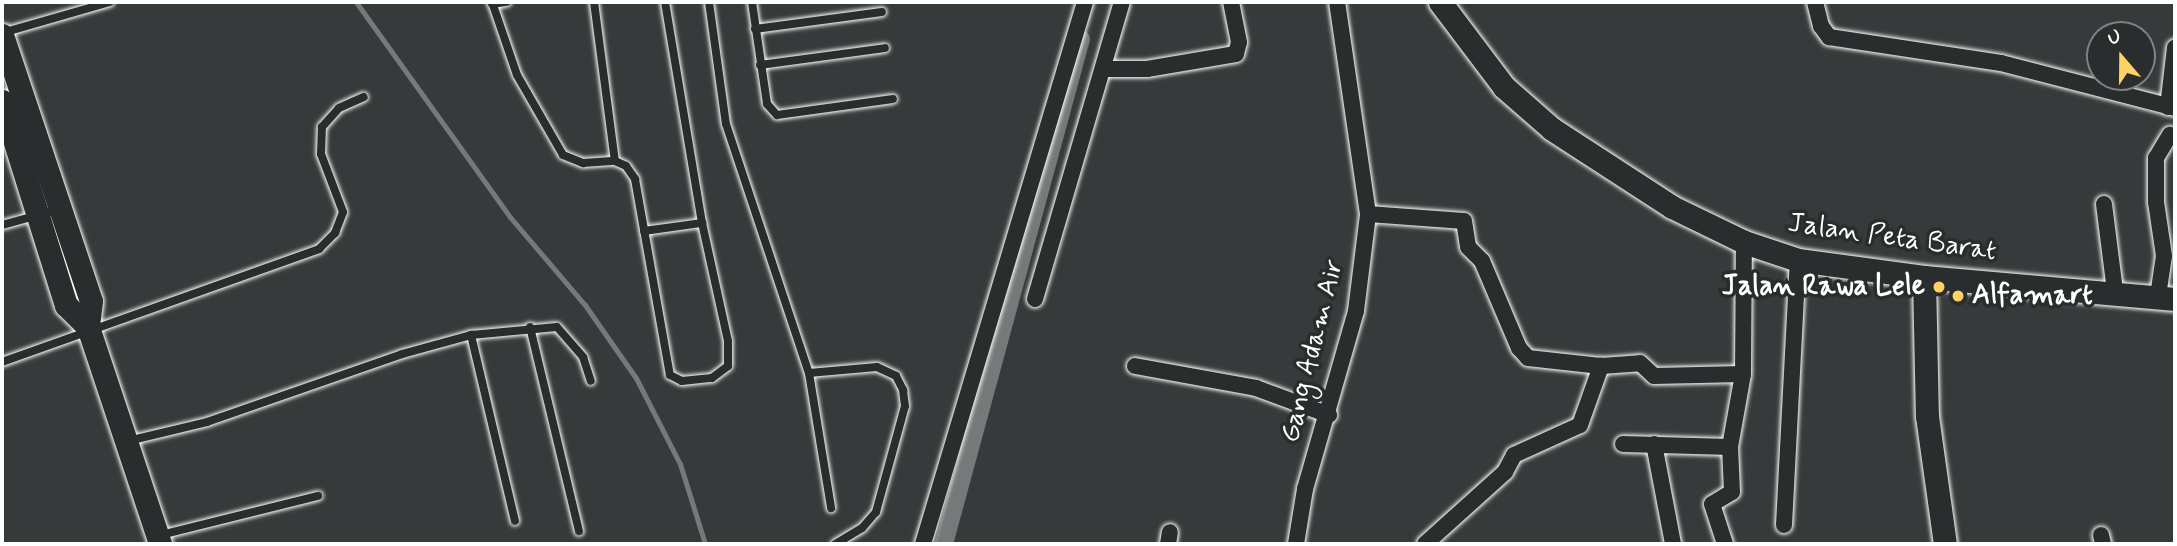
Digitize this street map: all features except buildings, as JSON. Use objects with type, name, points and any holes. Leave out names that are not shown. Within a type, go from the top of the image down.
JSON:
[{"type":"main road","name":"Jalan Peta Barat","points":[[1445,3],[1504,86],[1552,129],[1672,207],[1745,242],[1798,260],[1924,278],[2167,297]]},
{"type":"main road","points":[[2,34],[91,301],[89,330],[159,540]]},
{"type":"main road","points":[[2,101],[66,305],[89,330]]},
{"type":"main road","points":[[1924,278],[1927,416],[1945,544]]},
{"type":"street","points":[[923,544],[1085,2]]},
{"type":"street","points":[[1035,299],[1122,2]]},
{"type":"street","points":[[1104,69],[1147,69],[1236,54],[1240,42],[1231,2]]},
{"type":"street","name":"Gang Adam Air","points":[[1296,544],[1305,489],[1329,415],[1356,311],[1368,214],[1337,2]]},
{"type":"street","points":[[1815,2],[1821,26],[1829,37],[2001,63],[2172,108],[2175,47]]},
{"type":"street","points":[[2167,297],[2156,202],[2157,158],[2170,135]]},
{"type":"street","points":[[2104,204],[2115,291]]},
{"type":"street","points":[[1368,214],[1464,221],[1468,247],[1482,261],[1519,348],[1528,358],[1601,366],[1640,363],[1654,376],[1743,374]]},
{"type":"street","points":[[1725,544],[1712,509],[1714,501],[1732,492],[1730,447],[1743,374],[1745,242]]},
{"type":"street","points":[[1784,525],[1798,260]]},
{"type":"street","points":[[1135,366],[1256,388],[1329,415]]},
{"type":"street","points":[[1425,544],[1505,472],[1521,451],[1580,425],[1601,366]]},
{"type":"street","points":[[1623,444],[1730,447]]},
{"type":"street","points":[[1654,444],[1673,544]]},
{"type":"lane","points":[[2,34],[110,2]]},
{"type":"lane","points":[[507,2],[492,3],[517,75],[563,155],[583,163],[615,161],[626,166],[635,179],[670,375],[682,381],[712,378],[728,366],[728,341],[702,223],[665,2]]},
{"type":"lane","points":[[594,2],[615,161]]},
{"type":"lane","points":[[709,2],[726,124],[808,373],[831,508]]},
{"type":"lane","points":[[752,2],[767,104],[777,115],[893,99]]},
{"type":"lane","points":[[755,29],[881,12]]},
{"type":"lane","points":[[760,65],[885,48]]},
{"type":"lane","points":[[2,362],[319,249],[335,233],[343,212],[321,155],[322,127],[339,108],[364,97]]},
{"type":"lane","points":[[2,225],[60,209]]},
{"type":"lane","points":[[644,231],[702,223]]},
{"type":"lane","points":[[530,327],[579,531]]},
{"type":"lane","points":[[126,442],[207,422],[402,354],[471,335],[530,327],[557,327],[583,357],[591,381]]},
{"type":"lane","points":[[471,335],[515,521]]},
{"type":"lane","points":[[808,373],[877,367],[896,376],[903,390],[905,407],[876,512],[862,528],[835,544]]},
{"type":"lane","points":[[159,540],[318,496]]},
{"type":"waterway","points":[[356,2],[510,217],[585,305],[636,378],[680,464],[705,544]]},
{"type":"waterway","points":[[944,544],[1081,39]]},
{"type":"place","name":"Jalan Rawa Lele","points":[[1939,287]]},
{"type":"place","name":"Alfamart","points":[[1958,296]]}]
